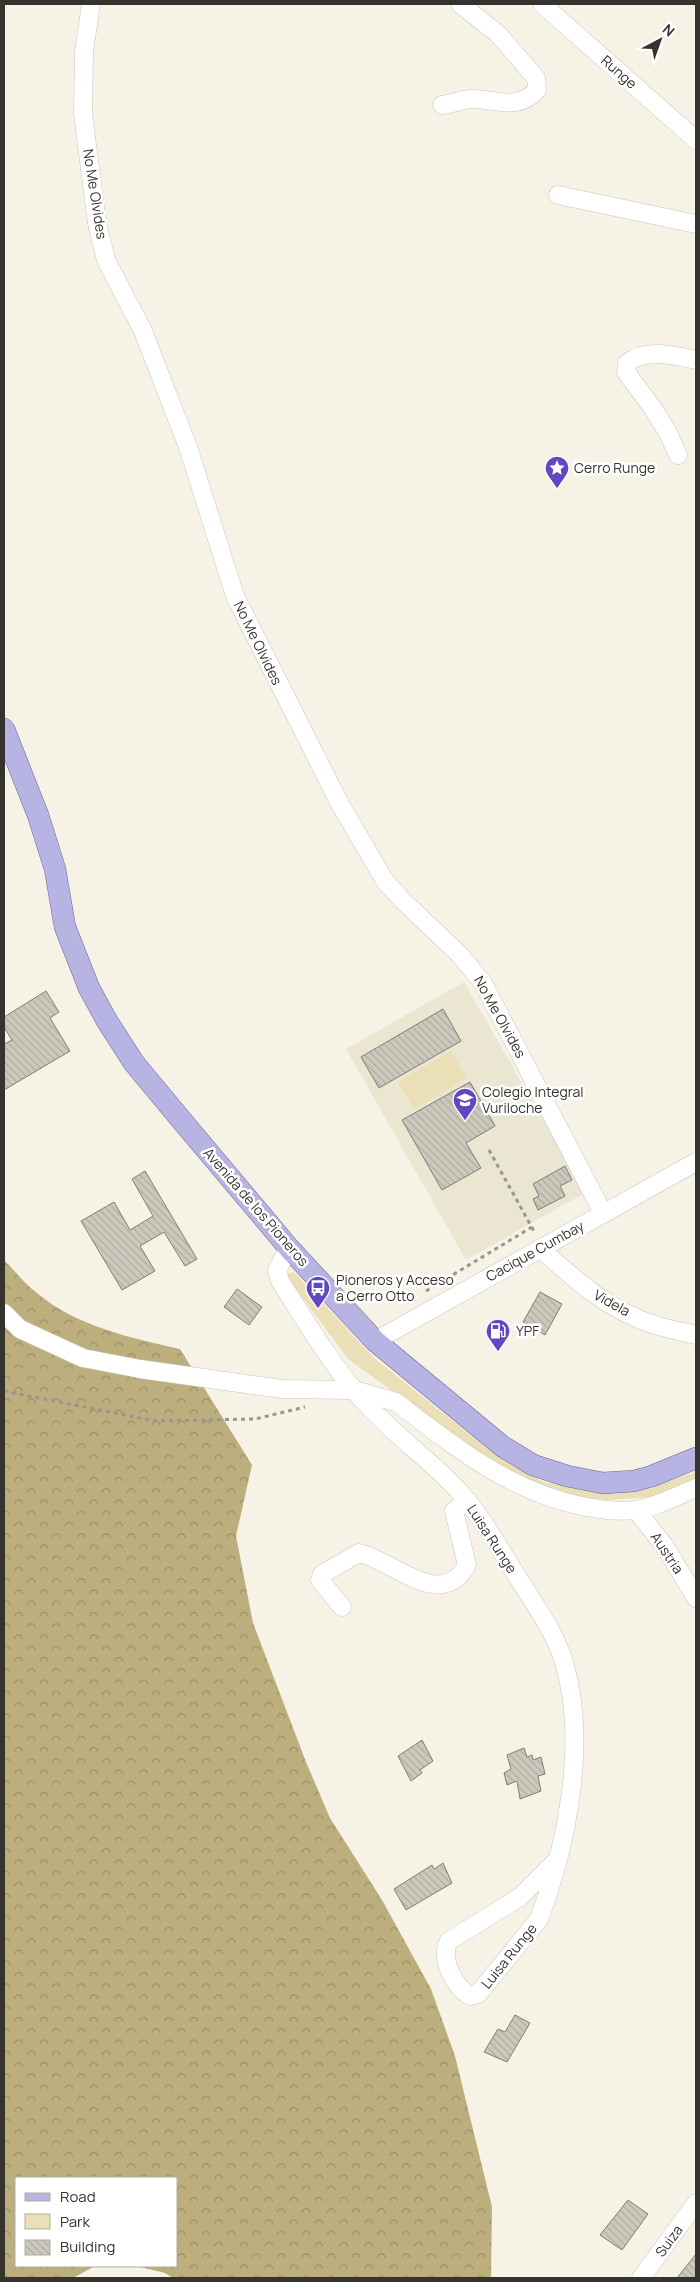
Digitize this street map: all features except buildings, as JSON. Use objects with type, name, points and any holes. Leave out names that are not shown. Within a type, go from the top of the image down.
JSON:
[{"type":"main road","name":"Avenida de los Pioneros","points":[[4,729],[38,815],[55,869],[65,927],[89,988],[98,1004],[134,1063],[289,1248],[375,1341],[502,1446],[532,1465],[566,1476],[603,1482],[634,1481],[652,1476],[696,1458]]},
{"type":"street","name":"No Me Olvides","points":[[91,4],[84,52],[83,114],[97,223],[106,260],[143,330],[188,447],[235,596],[340,804],[385,881],[466,962],[483,983],[603,1213]]},
{"type":"street","points":[[442,106],[469,99],[513,103],[528,100],[537,90],[536,78],[498,34],[460,4]]},
{"type":"street","name":"Runge","points":[[542,4],[696,140]]},
{"type":"street","points":[[558,195],[696,224]]},
{"type":"street","points":[[678,455],[654,410],[626,372],[627,363],[635,357],[646,354],[696,360]]},
{"type":"street","name":"Cacique Cumbay","points":[[375,1341],[696,1162]]},
{"type":"street","name":"Luisa Runge","points":[[289,1248],[277,1270],[280,1281],[328,1354],[369,1408],[428,1461],[478,1513],[550,1630],[565,1665],[571,1694],[573,1774],[570,1809],[558,1859],[539,1919],[478,1994],[470,1996],[462,1991],[444,1958],[449,1941],[520,1897],[558,1859]]},
{"type":"street","name":"Videla","points":[[540,1248],[582,1286],[612,1306],[653,1324],[696,1335]]},
{"type":"street","points":[[4,1313],[20,1329],[82,1358],[282,1389],[354,1390],[396,1402],[471,1458],[510,1482],[571,1504],[607,1510],[636,1510],[696,1488]]},
{"type":"street","points":[[342,1607],[320,1580],[322,1574],[360,1553],[373,1556],[413,1579],[427,1584],[453,1582],[463,1573],[467,1565],[454,1511],[467,1500]]},
{"type":"street","name":"Austria","points":[[636,1510],[664,1545],[696,1598]]},
{"type":"street","name":"Suiza","points":[[641,2278],[696,2203]]},
{"type":"path","points":[[488,1150],[532,1227],[540,1248]]},
{"type":"path","points":[[423,1293],[532,1227]]},
{"type":"path","points":[[4,1391],[155,1421],[255,1419],[308,1406],[321,1390]]},
{"type":"shaded area","name":"Colegio Integral Vuriloche","points":[[464,982],[585,1193],[466,1260],[346,1049]]},
{"type":"green space","points":[[451,1051],[467,1078],[414,1109],[398,1082]]},
{"type":"green space","points":[[4,1260],[24,1282],[52,1304],[69,1314],[124,1335],[180,1349],[252,1465],[236,1536],[253,1623],[306,1762],[330,1818],[382,1900],[431,1989],[455,2056],[492,2207],[491,2278],[173,2278],[165,2273],[140,2267],[178,2267],[178,2177],[15,2177],[15,2267],[93,2267],[73,2278],[4,2278]]},
{"type":"green space","points":[[294,1272],[373,1357],[494,1454],[541,1481],[589,1491],[652,1487],[696,1472],[696,1482],[654,1497],[608,1500],[576,1497],[524,1482],[486,1459],[348,1359],[285,1274]]},
{"type":"place","name":"Cerro Runge","points":[[557,489]]},
{"type":"place","name":"Colegio Integral Vuriloche","points":[[465,1121]]},
{"type":"place","name":"Pioneros y Acceso a Cerro Otto","points":[[318,1309]]},
{"type":"place","name":"YPF","points":[[498,1352]]}]
